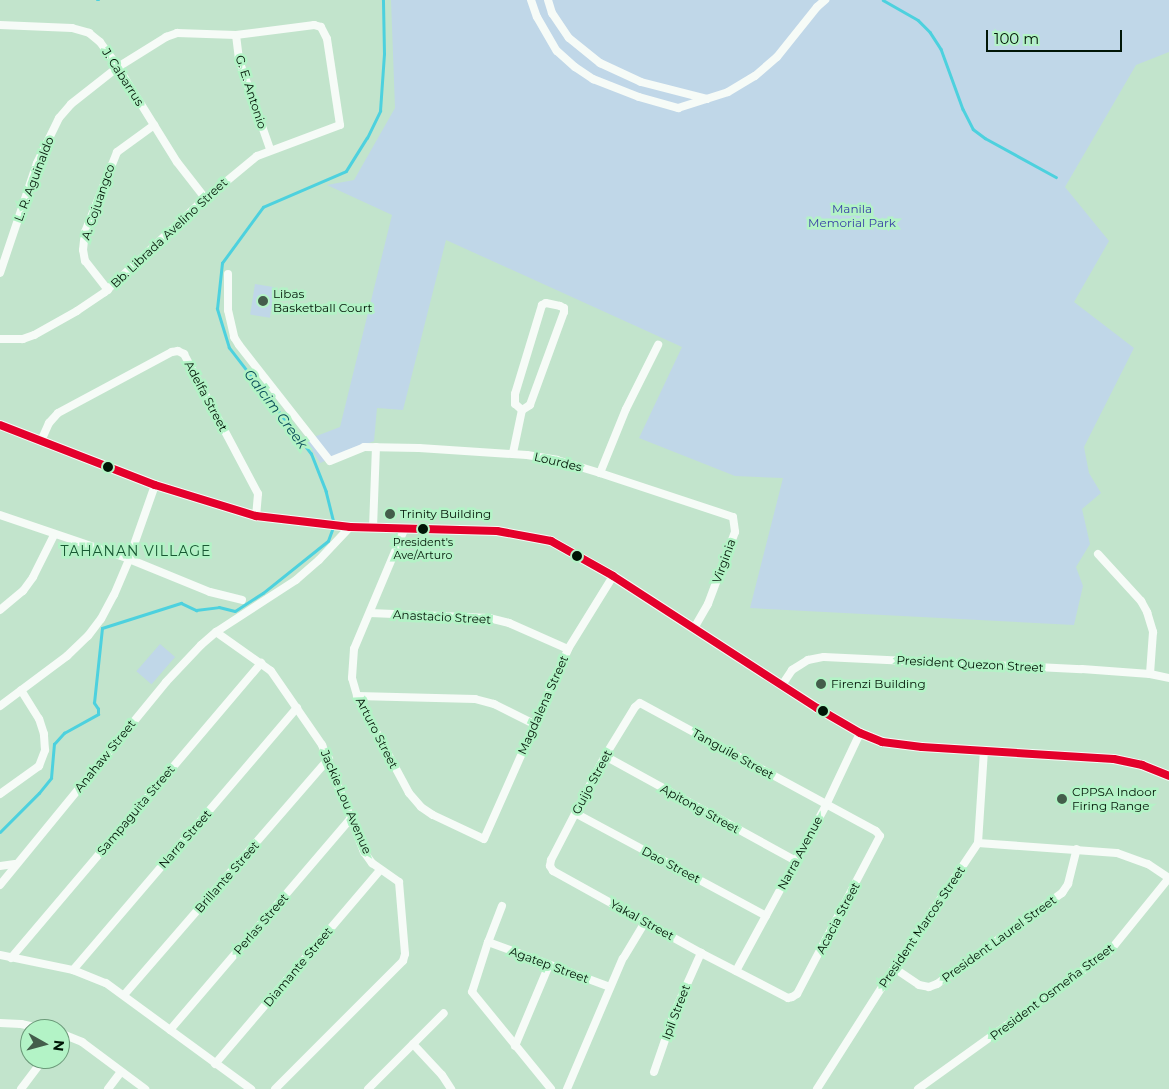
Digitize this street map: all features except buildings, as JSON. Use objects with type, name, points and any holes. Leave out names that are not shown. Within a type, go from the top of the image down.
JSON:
[{"type":"street","points":[[531,0],[537,18],[557,51],[575,66],[593,79],[670,107],[687,106],[709,100],[728,92],[756,76],[777,57],[817,7],[825,0]]},
{"type":"street","points":[[548,0],[552,13],[569,38],[592,58],[641,82],[709,100]]},
{"type":"street","name":"J. Cabarrus","points":[[0,25],[72,28],[89,33],[100,42],[118,66],[177,162],[205,198]]},
{"type":"street","name":"L. R. Aguinaldo","points":[[0,273],[37,162],[59,118],[71,104],[118,66],[166,36],[178,33],[236,35],[314,25],[321,27],[327,39],[340,125]]},
{"type":"street","name":"G. E. Antonio","points":[[236,35],[239,60],[270,149]]},
{"type":"street","name":"A. Cojuangco","points":[[108,290],[85,261],[82,250],[85,232],[117,152],[154,125]]},
{"type":"street","name":"Bb. Librada Avelino Street","points":[[0,339],[23,339],[34,335],[77,311],[108,290],[205,198],[256,156],[270,149],[340,125]]},
{"type":"street","name":"Lourdes","points":[[228,274],[228,310],[234,337],[307,434],[330,461],[364,447],[513,453],[557,460],[732,517]]},
{"type":"street","points":[[513,453],[522,410],[531,404],[564,312],[564,308],[554,304],[542,305],[520,376],[514,402],[522,410]]},
{"type":"street","points":[[600,473],[626,409],[658,345]]},
{"type":"street","name":"Adelfa Street","points":[[41,441],[49,423],[58,413],[172,352],[178,351],[184,354],[258,494],[256,516]]},
{"type":"street","points":[[0,425],[156,485],[256,516],[344,527],[497,532],[526,535],[551,541],[613,576],[860,734],[882,742],[902,745],[1114,759],[1142,765],[1169,776]]},
{"type":"street","points":[[373,528],[376,447]]},
{"type":"street","points":[[0,706],[67,656],[88,636],[114,595],[156,485]]},
{"type":"street","points":[[0,515],[129,559],[210,592],[242,600]]},
{"type":"street","name":"Virginia","points":[[694,628],[708,604],[734,532],[732,517]]},
{"type":"street","points":[[216,632],[296,580],[326,554],[344,527]]},
{"type":"street","name":"Arturo Street","points":[[404,530],[354,649],[352,678],[358,696],[408,793],[421,807],[484,839]]},
{"type":"street","points":[[0,610],[22,591],[33,577],[54,535]]},
{"type":"street","points":[[1098,554],[1141,601],[1147,612],[1154,632],[1150,674]]},
{"type":"street","name":"Magdalena Street","points":[[484,839],[568,649],[613,576]]},
{"type":"street","name":"Anastacio Street","points":[[370,613],[489,618],[509,624],[568,649]]},
{"type":"street","name":"Jackie Lou Avenue","points":[[216,632],[271,671],[329,758],[364,852],[380,870],[399,882],[405,954],[403,961],[275,1089]]},
{"type":"street","name":"Anahaw Street","points":[[0,885],[15,864],[166,682],[216,632]]},
{"type":"street","name":"President Quezon Street","points":[[782,685],[792,670],[808,660],[824,657],[1150,674],[1169,678]]},
{"type":"street","name":"Sampaguita Street","points":[[11,958],[261,663]]},
{"type":"street","points":[[0,794],[39,766],[45,750],[44,734],[38,719],[21,690]]},
{"type":"street","points":[[358,696],[475,699],[494,704],[534,724]]},
{"type":"street","name":"Guijo Street","points":[[550,866],[550,860],[604,756],[635,707],[640,703]]},
{"type":"street","name":"Tanguile Street","points":[[640,703],[826,805]]},
{"type":"street","name":"Narra Street","points":[[73,970],[297,708]]},
{"type":"street","name":"Narra Avenue","points":[[736,971],[826,805],[860,734]]},
{"type":"street","points":[[984,751],[978,843],[1117,853],[1134,858],[1169,878]]},
{"type":"street","name":"Apitong Street","points":[[604,756],[796,861]]},
{"type":"street","name":"Brillante Street","points":[[124,996],[329,758]]},
{"type":"street","name":"Acacia Street","points":[[736,971],[788,998],[797,994],[802,986],[880,836],[876,831],[826,805]]},
{"type":"street","name":"Dao Street","points":[[575,814],[766,916]]},
{"type":"street","name":"Perlas Street","points":[[170,1030],[351,818]]},
{"type":"street","name":"President Marcos Street","points":[[817,1089],[894,968],[978,843]]},
{"type":"street","name":"President Laurel Street","points":[[894,968],[919,985],[929,987],[936,984],[1062,893],[1068,884],[1077,849]]},
{"type":"street","points":[[0,866],[15,864]]},
{"type":"street","name":"Yakal Street","points":[[550,866],[553,871],[736,971]]},
{"type":"street","name":"Diamante Street","points":[[215,1064],[380,870]]},
{"type":"street","name":"President Osmeña Street","points":[[918,1089],[1109,952],[1169,878]]},
{"type":"street","points":[[502,906],[472,992],[551,1089]]},
{"type":"street","points":[[567,1089],[623,957],[645,922]]},
{"type":"street","name":"Agatep Street","points":[[488,942],[610,987]]},
{"type":"street","name":"Ipil Street","points":[[654,1072],[675,1011],[701,953]]},
{"type":"street","points":[[0,955],[73,970],[106,983],[251,1089]]},
{"type":"street","points":[[515,1046],[549,965]]},
{"type":"street","points":[[368,1089],[444,1013]]},
{"type":"street","points":[[0,1023],[20,1024]]},
{"type":"street","points":[[70,1038],[82,1042],[146,1089]]},
{"type":"street","points":[[413,1044],[442,1076],[451,1089]]},
{"type":"street","points":[[21,1089],[36,1069]]},
{"type":"street","points":[[108,1089],[121,1072]]},
{"type":"green space","name":"Manila Memorial Park","points":[[391,0],[1169,0],[1169,52],[1136,65],[1065,187],[1109,241],[1074,302],[1134,348],[1084,447],[1089,473],[1101,493],[1082,509],[1090,544],[1076,567],[1083,586],[1074,625],[750,608],[783,478],[735,476],[639,438],[682,347],[446,240],[403,410],[377,408],[374,441],[320,463],[306,440],[340,427],[392,215],[327,185],[354,180],[395,108]]},
{"type":"green space","name":"Libas Basketball Court","points":[[255,284],[275,287],[270,318],[250,315]]},
{"type":"green space","points":[[160,644],[175,657],[151,684],[136,671]]},
{"type":"waterway","name":"Galcim Creek","points":[[333,521],[326,492],[311,454],[229,348],[217,309],[222,263],[263,207],[346,171],[367,138],[380,111],[384,54],[383,0]]},
{"type":"waterway","points":[[883,0],[918,20],[930,32],[941,49],[963,109],[973,129],[985,138],[1056,177]]},
{"type":"waterway","name":"Galcim Creek","points":[[0,832],[39,793],[51,778],[54,744],[64,733],[98,714],[98,709],[94,703],[102,628],[181,603],[196,610],[219,607],[235,611],[263,593],[328,541],[333,527]]},
{"type":"transit line","points":[[0,425],[155,485],[256,516],[350,527],[497,531],[551,541],[613,576],[817,708],[860,733],[882,742],[922,747],[1114,759],[1142,765],[1169,776]]},
{"type":"place","name":"Libas Basketball Court","points":[[263,301]]},
{"type":"place","name":"Trinity Building","points":[[390,514]]},
{"type":"place","name":"President's Ave/Arturo","points":[[423,529]]},
{"type":"place","name":"Firenzi Building","points":[[821,684]]},
{"type":"place","name":"CPPSA Indoor Firing Range","points":[[1062,799]]},
{"type":"district","name":"TAHANAN VILLAGE","points":[[136,551]]}]
